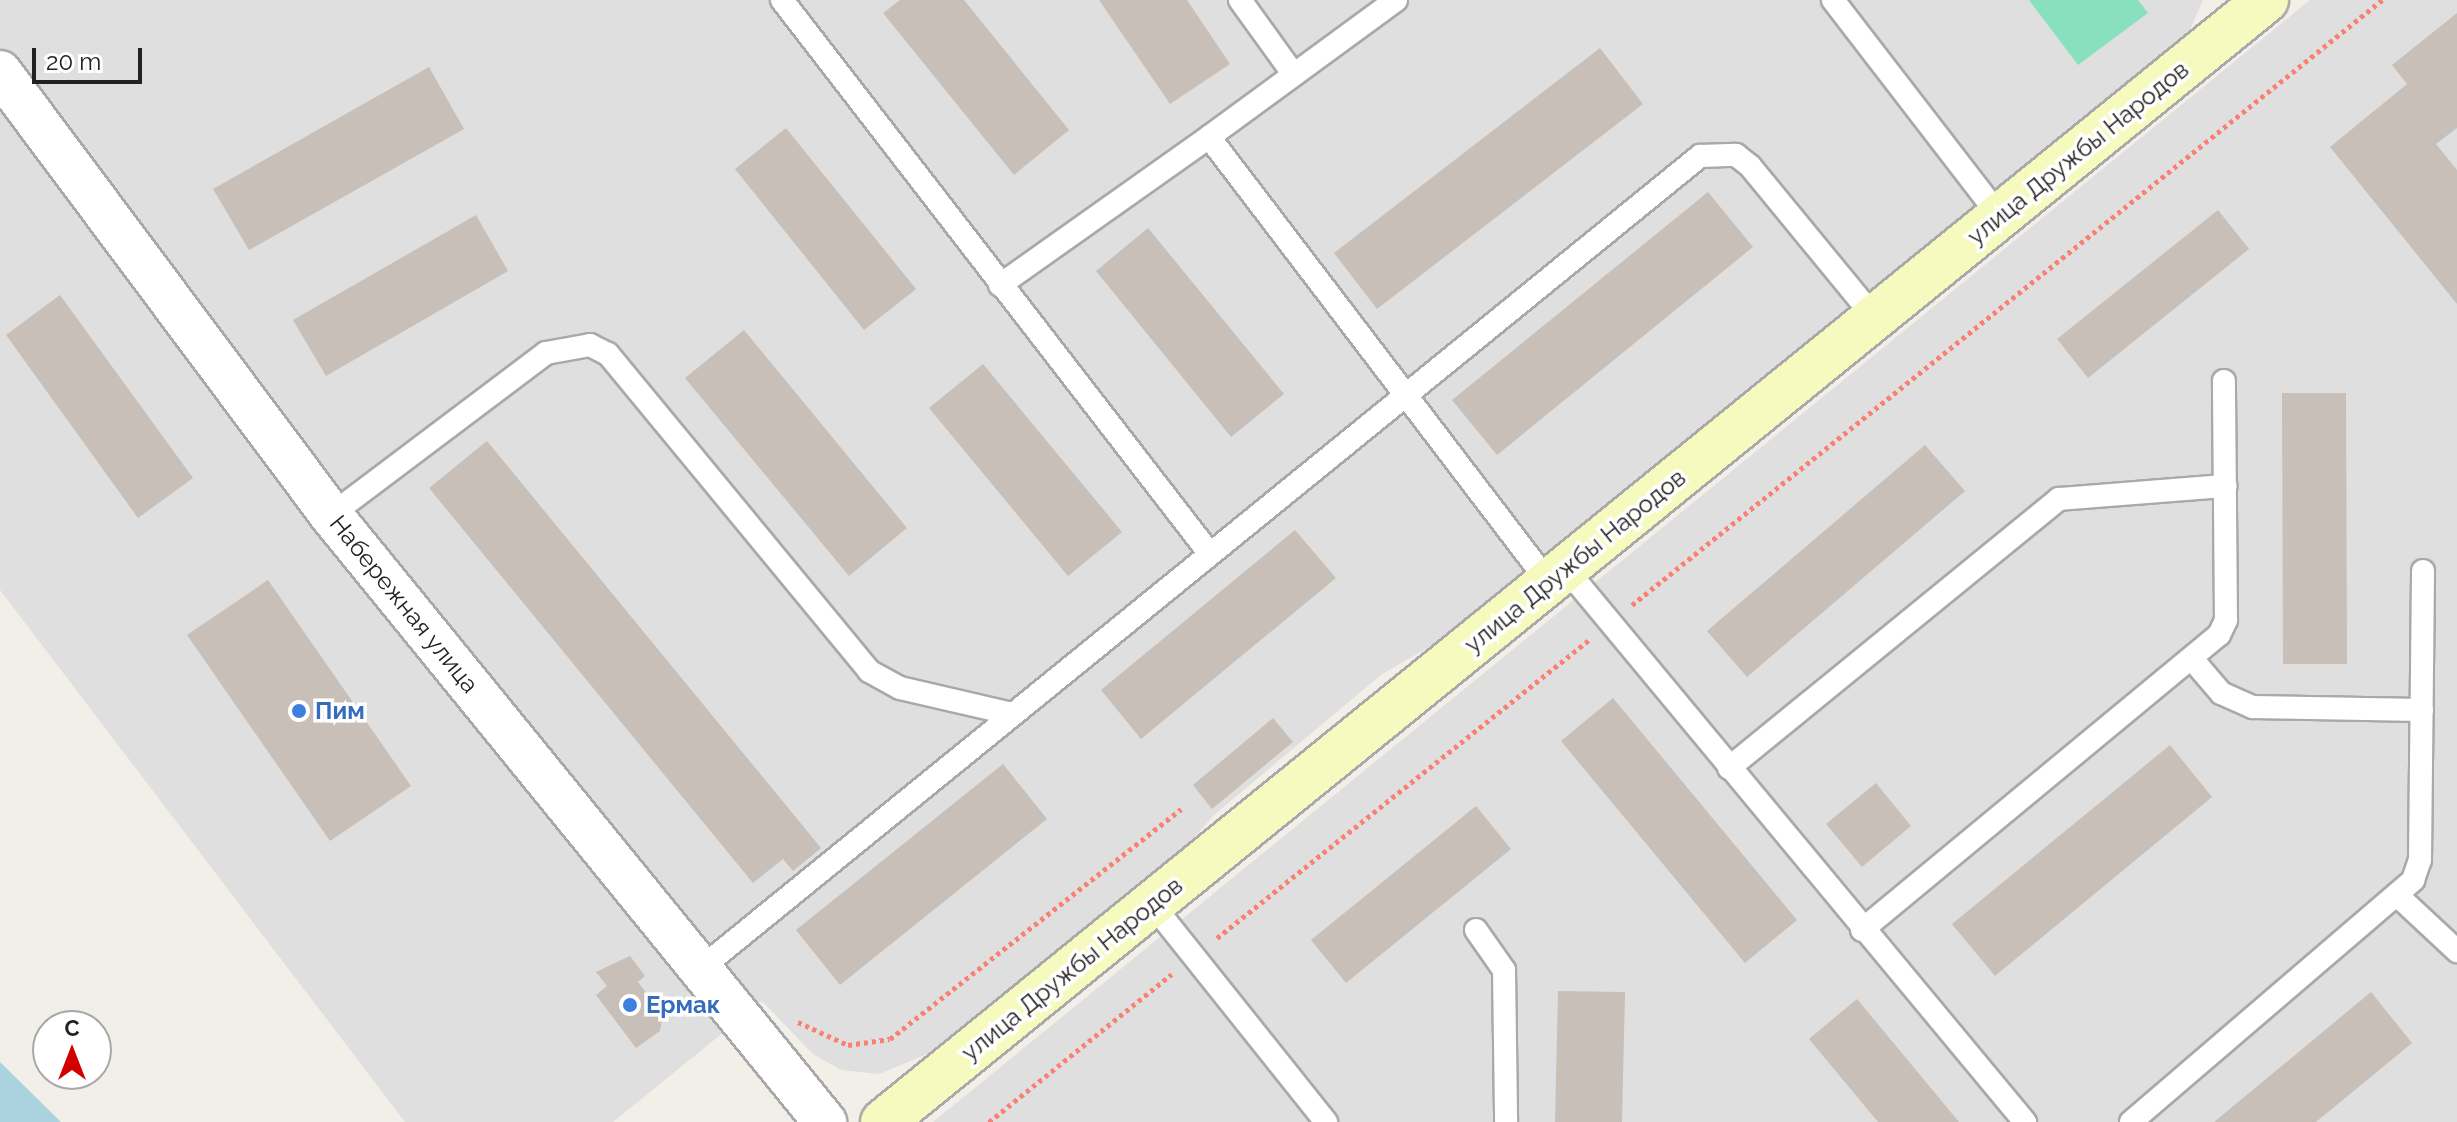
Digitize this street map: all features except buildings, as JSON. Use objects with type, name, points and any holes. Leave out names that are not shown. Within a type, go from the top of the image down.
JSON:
[{"type":"main road","name":"улица Дружбы Народов","points":[[883,1122],[2264,1]]},
{"type":"street","name":"Набережная улица","points":[[0,72],[331,515],[825,1122]]},
{"type":"lane","points":[[782,0],[1210,554]]},
{"type":"lane","points":[[1240,0],[1294,75]]},
{"type":"lane","points":[[1000,285],[1396,0]]},
{"type":"lane","points":[[1833,0],[2000,217]]},
{"type":"lane","points":[[1209,137],[1404,395],[1557,576],[1610,623],[1862,930],[2025,1122]]},
{"type":"lane","points":[[700,969],[1700,156],[1718,152],[1750,166],[1875,318]]},
{"type":"lane","points":[[331,515],[546,353],[590,345],[608,354],[869,671],[900,688],[1013,714]]},
{"type":"lane","points":[[1862,930],[2192,659],[2226,620],[2224,381]]},
{"type":"lane","points":[[1729,768],[2059,499],[2225,486]]},
{"type":"lane","points":[[2131,1122],[2398,896],[2420,860],[2423,571]]},
{"type":"lane","points":[[2192,659],[2221,693],[2253,707],[2422,710]]},
{"type":"lane","points":[[2398,896],[2457,951]]},
{"type":"lane","points":[[1152,904],[1326,1122]]},
{"type":"lane","points":[[1476,930],[1504,970],[1506,1122]]},
{"type":"path","points":[[989,1122],[2382,0]]},
{"type":"path","points":[[791,1013],[830,1041],[864,1046],[890,1039],[1181,809]]},
{"type":"shaded area","points":[[0,0],[2203,0],[2185,41],[1476,620],[1382,674],[1214,815],[1165,871],[944,1047],[879,1074],[841,1070],[813,1054],[762,1001],[613,1122],[405,1122],[0,590]]},
{"type":"shaded area","points":[[2310,0],[2457,0],[2457,1122],[933,1122]]},
{"type":"green space","points":[[2029,0],[2138,0],[2148,13],[2078,65]]},
{"type":"water","points":[[0,1062],[61,1122],[0,1122]]},
{"type":"place","name":"Пим","points":[[299,711]]},
{"type":"place","name":"Ермак","points":[[630,1005]]}]
